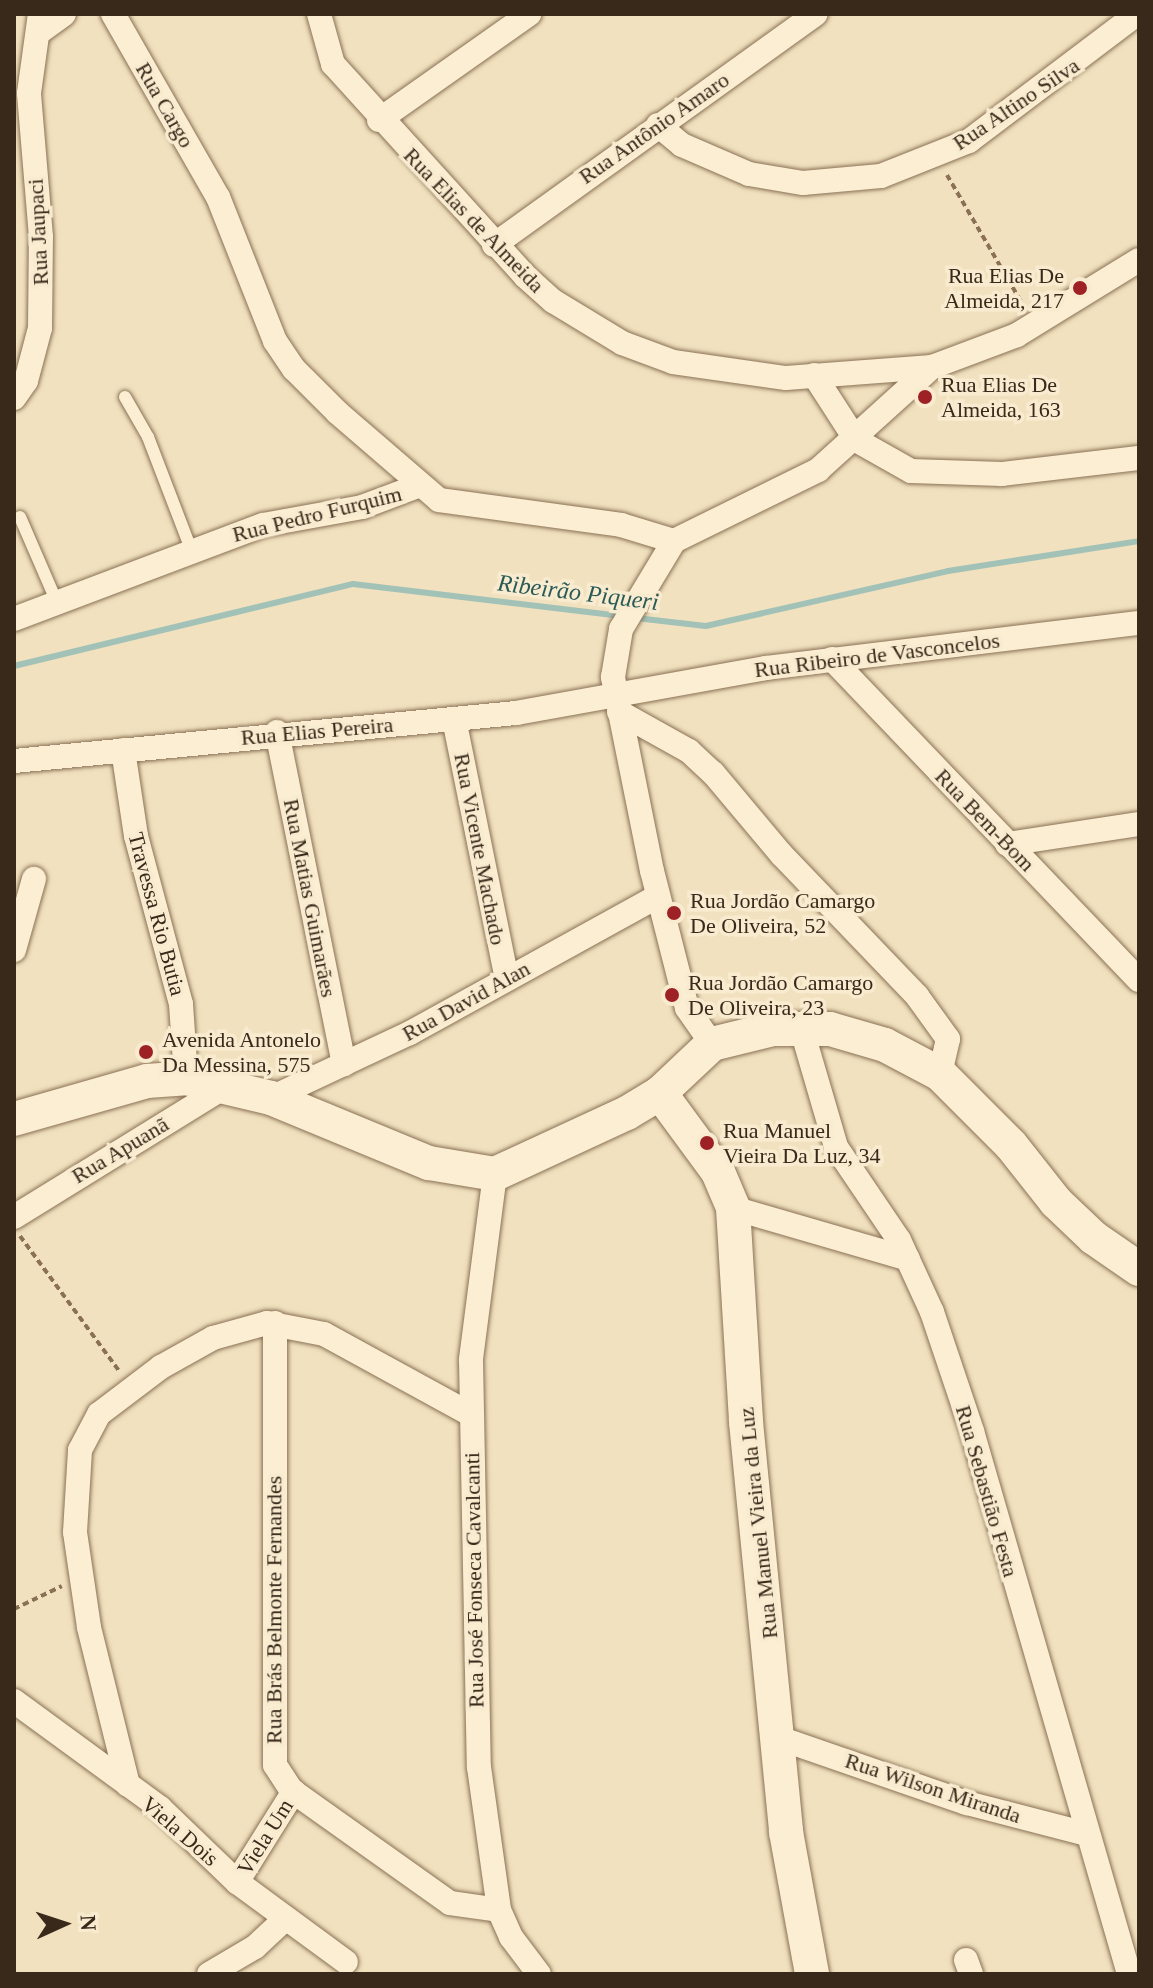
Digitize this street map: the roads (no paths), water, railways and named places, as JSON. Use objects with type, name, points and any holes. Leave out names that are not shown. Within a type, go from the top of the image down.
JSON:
[{"type":"street","points":[[39,24],[64,14]]},
{"type":"street","name":"Rua Cargo","points":[[113,14],[218,197],[253,294],[288,360],[418,486]]},
{"type":"street","name":"Rua Elias de Almeida","points":[[319,14],[333,64],[379,120],[494,245],[553,301],[622,343],[673,362],[718,370],[814,375],[932,367],[1034,325],[1133,268]]},
{"type":"street","points":[[379,120],[529,14]]},
{"type":"street","name":"Rua Antônio Amaro","points":[[494,245],[816,14]]},
{"type":"street","name":"Rua Altino Silva","points":[[658,125],[715,162],[780,180],[881,176],[936,157],[1016,108],[1137,14]]},
{"type":"street","name":"Rua Jaupaci","points":[[14,398],[26,381],[40,328],[41,237],[22,127],[39,24]]},
{"type":"street","points":[[712,1044],[687,1008],[658,896],[613,677],[621,629],[668,551],[786,488],[856,440],[932,367]]},
{"type":"street","points":[[814,375],[856,440],[901,466],[937,475],[1002,474],[1139,458]]},
{"type":"street","name":"Rua Pedro Furquim","points":[[14,619],[58,605],[191,549],[263,525],[390,499],[418,486],[458,506],[621,525],[668,551]]},
{"type":"street","name":"Rua Ribeiro de Vasconcelos","points":[[618,705],[832,659],[1139,623]]},
{"type":"street","name":"Rua Bem-Bom","points":[[832,659],[1139,980]]},
{"type":"street","points":[[618,705],[689,751],[713,773],[781,854],[917,996],[948,1039],[940,1074]]},
{"type":"street","name":"Rua Elias Pereira","points":[[16,762],[277,732],[618,705]]},
{"type":"street","name":"Rua Vicente Machado","points":[[454,719],[507,979]]},
{"type":"street","name":"Rua Matias Guimarães","points":[[277,732],[344,1064]]},
{"type":"street","name":"Travessa Rio Butia","points":[[123,750],[136,836],[181,1004],[186,1078]]},
{"type":"street","points":[[1007,844],[1139,824]]},
{"type":"street","points":[[14,950],[34,879]]},
{"type":"street","name":"Rua David Alan","points":[[271,1098],[344,1064],[507,979],[658,896]]},
{"type":"street","points":[[14,1119],[147,1081],[186,1078],[228,1085],[271,1098],[429,1163],[495,1174],[660,1093],[712,1044],[801,1027],[853,1034],[940,1074],[1011,1145],[1056,1202],[1094,1238],[1139,1269]]},
{"type":"street","name":"Rua Sebastião Festa","points":[[801,1027],[836,1147],[919,1276],[972,1431],[1129,1974]]},
{"type":"street","name":"Rua Apuanã","points":[[14,1217],[228,1085]]},
{"type":"street","name":"Rua Manuel Vieira da Luz","points":[[660,1093],[718,1172],[733,1208],[746,1422],[786,1832],[812,1974]]},
{"type":"street","name":"Rua José Fonseca Cavalcanti","points":[[495,1174],[471,1360],[479,1767],[499,1910],[511,1937],[539,1974]]},
{"type":"street","points":[[733,1208],[908,1259]]},
{"type":"street","points":[[128,1785],[79,1579],[75,1490],[80,1450],[99,1414],[130,1386],[213,1338],[275,1323],[324,1334],[470,1414]]},
{"type":"street","name":"Rua Brás Belmonte Fernandes","points":[[275,1323],[272,1739],[275,1765],[294,1791],[450,1903],[499,1910]]},
{"type":"street","name":"Viela Dois","points":[[14,1701],[174,1820],[237,1882],[346,1962]]},
{"type":"street","name":"Rua Wilson Miranda","points":[[779,1738],[967,1803],[1087,1834]]},
{"type":"street","name":"Viela Um","points":[[237,1882],[294,1791]]},
{"type":"street","points":[[209,1974],[255,1947],[285,1919]]},
{"type":"lane","points":[[125,397],[148,437],[191,549]]},
{"type":"lane","points":[[20,517],[58,605]]},
{"type":"waterway","name":"Ribeirão Piqueri","points":[[636,618],[706,626],[948,571],[1139,541]]},
{"type":"waterway","name":"Ribeirão Piqueri","points":[[14,666],[353,584],[621,616]]},
{"type":"place","name":"Rua Elias De Almeida, 217","points":[[1080,288]]},
{"type":"place","name":"Rua Elias De Almeida, 163","points":[[925,397]]},
{"type":"place","name":"Rua Jordão Camargo De Oliveira, 52","points":[[674,913]]},
{"type":"place","name":"Rua Jordão Camargo De Oliveira, 23","points":[[672,995]]},
{"type":"place","name":"Avenida Antonelo Da Messina, 575","points":[[146,1052]]},
{"type":"place","name":"Rua Manuel Vieira Da Luz, 34","points":[[707,1143]]}]
